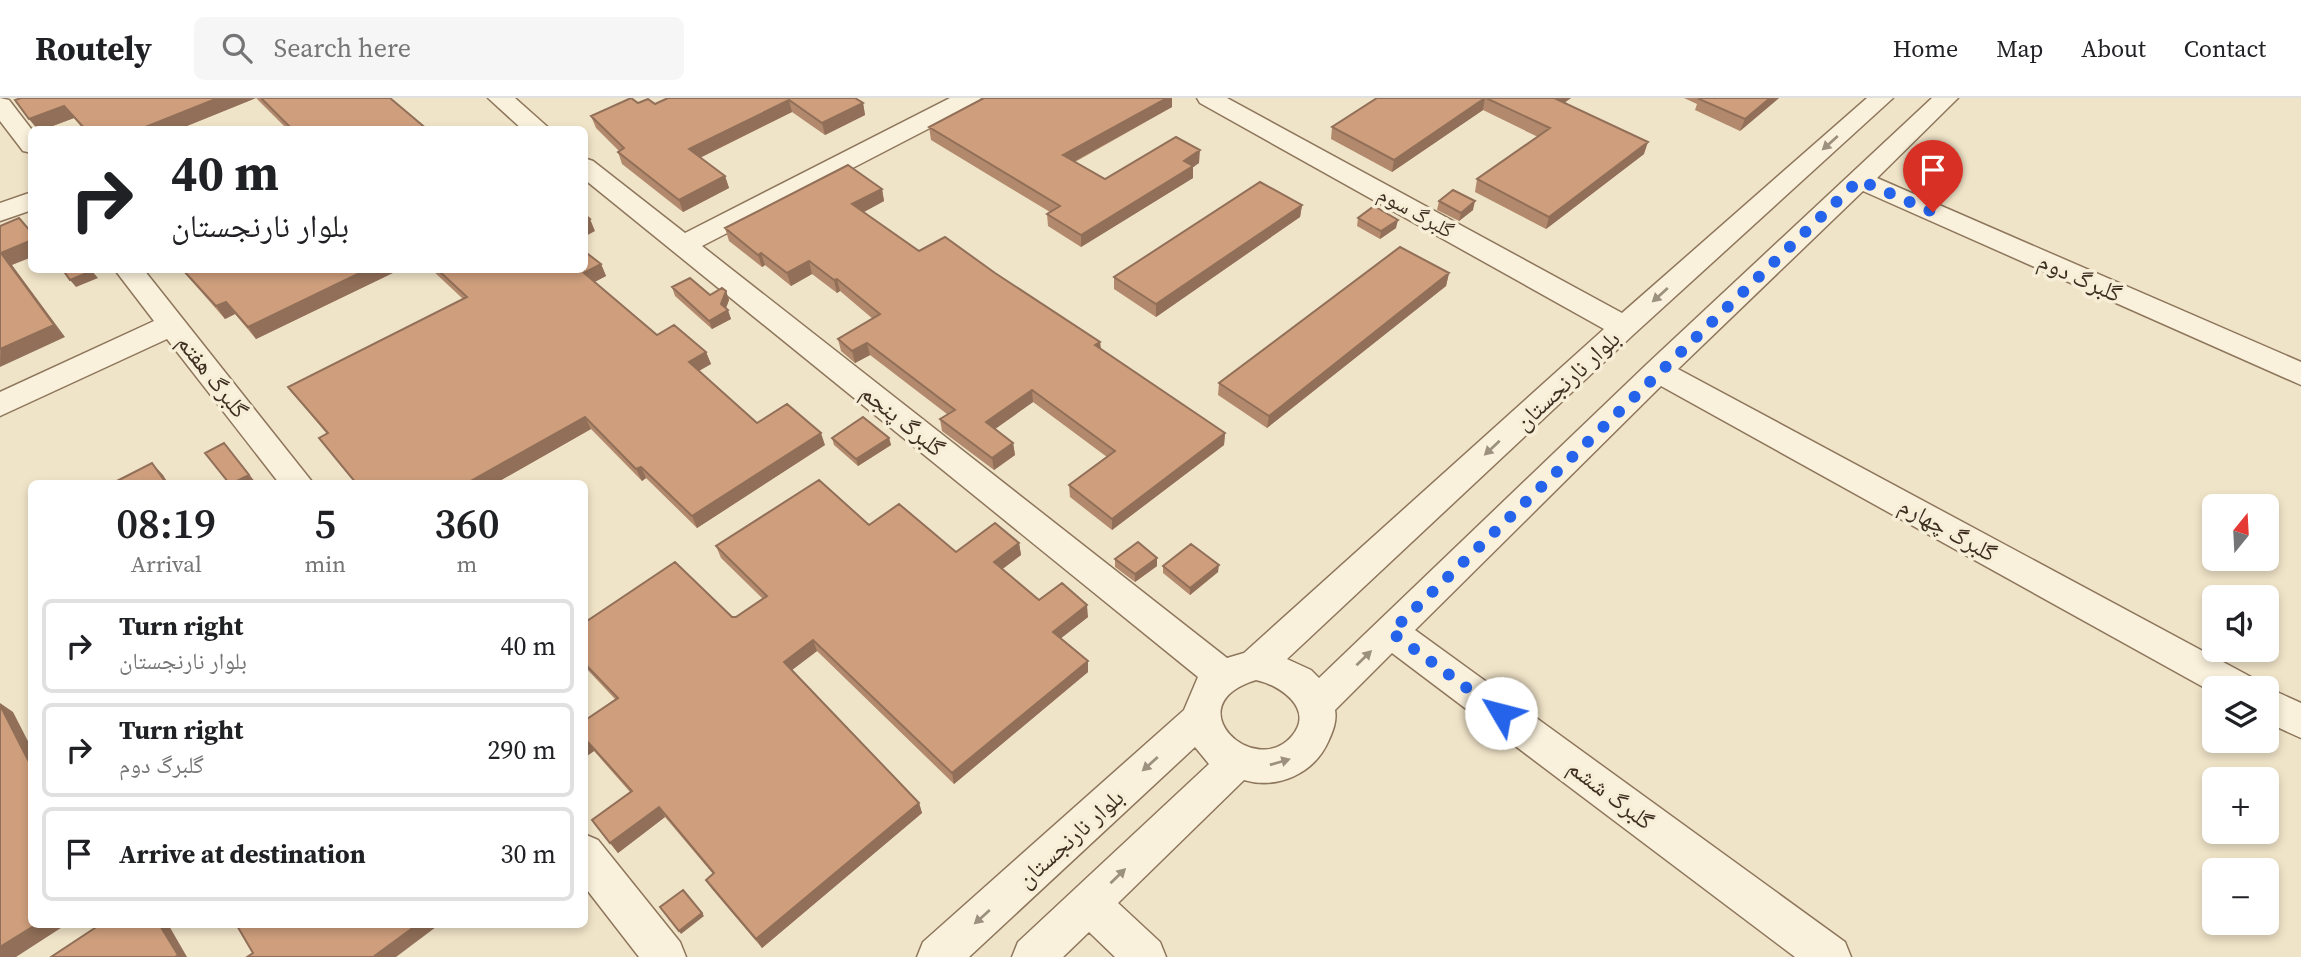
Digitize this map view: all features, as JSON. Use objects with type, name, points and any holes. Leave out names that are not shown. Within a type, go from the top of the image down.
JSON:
[{"type":"street","points":[[500,98],[534,126]]},
{"type":"street","points":[[683,245],[969,98]]},
{"type":"street","name":"گلبرگ سوم","points":[[1209,98],[1624,327]]},
{"type":"street","name":"بلوار نارنجستان","points":[[939,957],[1200,718],[1202,702],[1209,687],[1239,670],[1881,98]]},
{"type":"street","points":[[1315,705],[1658,371],[1946,98]]},
{"type":"street","points":[[0,105],[28,141]]},
{"type":"street","name":"گلبرگ پنجم","points":[[588,169],[683,245],[1239,670]]},
{"type":"street","name":"گلبرگ دوم","points":[[1859,180],[2301,374]]},
{"type":"street","points":[[0,213],[28,202]]},
{"type":"street","name":"گلبرگ هفتم","points":[[131,273],[295,480]]},
{"type":"street","points":[[0,405],[173,324]]},
{"type":"street","name":"گلبرگ چهارم","points":[[1658,371],[2216,676]]},
{"type":"street","name":"گلبرگ ششم","points":[[1391,632],[1830,957]]},
{"type":"street","points":[[1200,718],[1204,732],[1212,744],[1237,762],[1256,766],[1274,765],[1291,760],[1305,749],[1314,736],[1317,720],[1315,705],[1299,681],[1279,670],[1239,670]]},
{"type":"street","points":[[2279,710],[2301,722]]},
{"type":"street","points":[[1033,957],[1237,762]]},
{"type":"street","points":[[588,858],[665,957]]},
{"type":"street","points":[[1090,904],[1145,957]]},
{"type":"building","points":[[218,98],[148,126],[82,126],[64,106],[29,119],[15,100]]},
{"type":"building","points":[[261,98],[390,98],[423,126],[289,126]]},
{"type":"building","points":[[631,98],[638,103],[648,99],[655,104],[668,98],[855,98],[863,103],[822,123],[789,100],[689,149],[725,176],[679,200],[618,152],[624,148],[591,116]]},
{"type":"building","points":[[984,98],[1167,98],[1063,155],[1105,179],[1176,137],[1200,150],[1184,161],[1193,166],[1081,235],[1047,214],[1060,206],[929,127]]},
{"type":"building","points":[[1377,98],[1485,98],[1394,160],[1332,127]]},
{"type":"building","points":[[1486,98],[1557,98],[1648,142],[1549,217],[1477,179],[1550,128]]},
{"type":"building","points":[[1700,98],[1770,98],[1745,119]]},
{"type":"building","points":[[848,165],[882,189],[852,204],[919,251],[945,237],[1100,342],[1095,345],[1225,433],[1112,519],[1069,485],[1115,451],[1032,390],[986,422],[1013,443],[992,458],[940,419],[955,410],[867,343],[852,351],[838,339],[880,314],[837,279],[834,280],[809,261],[787,273],[761,253],[758,255],[725,228]]},
{"type":"building","points":[[1260,182],[1302,205],[1156,304],[1114,277]]},
{"type":"building","points":[[1453,190],[1475,201],[1461,213],[1439,201]]},
{"type":"building","points":[[1374,206],[1398,220],[1381,231],[1358,218]]},
{"type":"building","points":[[19,218],[28,228],[28,242],[1,253],[54,325],[0,349],[0,226]]},
{"type":"building","points":[[1400,247],[1449,273],[1269,416],[1219,383]]},
{"type":"building","points":[[588,254],[601,264],[588,271]]},
{"type":"building","points":[[65,273],[87,273],[70,280]]},
{"type":"building","points":[[186,273],[360,273],[248,327],[226,302],[216,306]]},
{"type":"building","points":[[441,273],[584,273],[657,335],[674,325],[706,352],[689,362],[757,423],[787,404],[821,433],[692,516],[641,467],[636,469],[585,417],[472,480],[354,480],[319,438],[328,433],[288,387],[467,297]]},
{"type":"building","points":[[690,278],[710,295],[722,288],[726,291],[721,304],[728,310],[709,321],[672,287]]},
{"type":"building","points":[[863,417],[889,438],[856,459],[832,438]]},
{"type":"building","points":[[224,443],[249,475],[239,480],[227,480],[205,453]]},
{"type":"building","points":[[152,463],[164,480],[119,480]]},
{"type":"building","points":[[819,480],[869,525],[899,504],[956,552],[995,523],[1019,543],[994,562],[1039,600],[1062,583],[1087,605],[1053,632],[1088,661],[952,773],[813,640],[784,662],[919,803],[756,939],[706,880],[714,873],[659,807],[610,843],[592,820],[632,791],[588,742],[588,718],[618,698],[588,667],[588,620],[675,562],[732,617],[736,617],[767,596],[716,546]]},
{"type":"building","points":[[1138,542],[1157,558],[1135,574],[1115,559]]},
{"type":"building","points":[[1191,544],[1219,565],[1190,588],[1163,566]]},
{"type":"building","points":[[0,705],[28,760],[28,928],[31,928],[0,947]]},
{"type":"building","points":[[683,890],[702,913],[679,931],[660,907]]},
{"type":"building","points":[[95,928],[161,928],[178,955],[175,957],[51,957]]},
{"type":"building","points":[[238,928],[413,928],[373,957],[247,957],[253,953]]},
{"type":"route","points":[[1501,713],[1391,632],[1658,371],[1859,180],[1933,212]]}]
